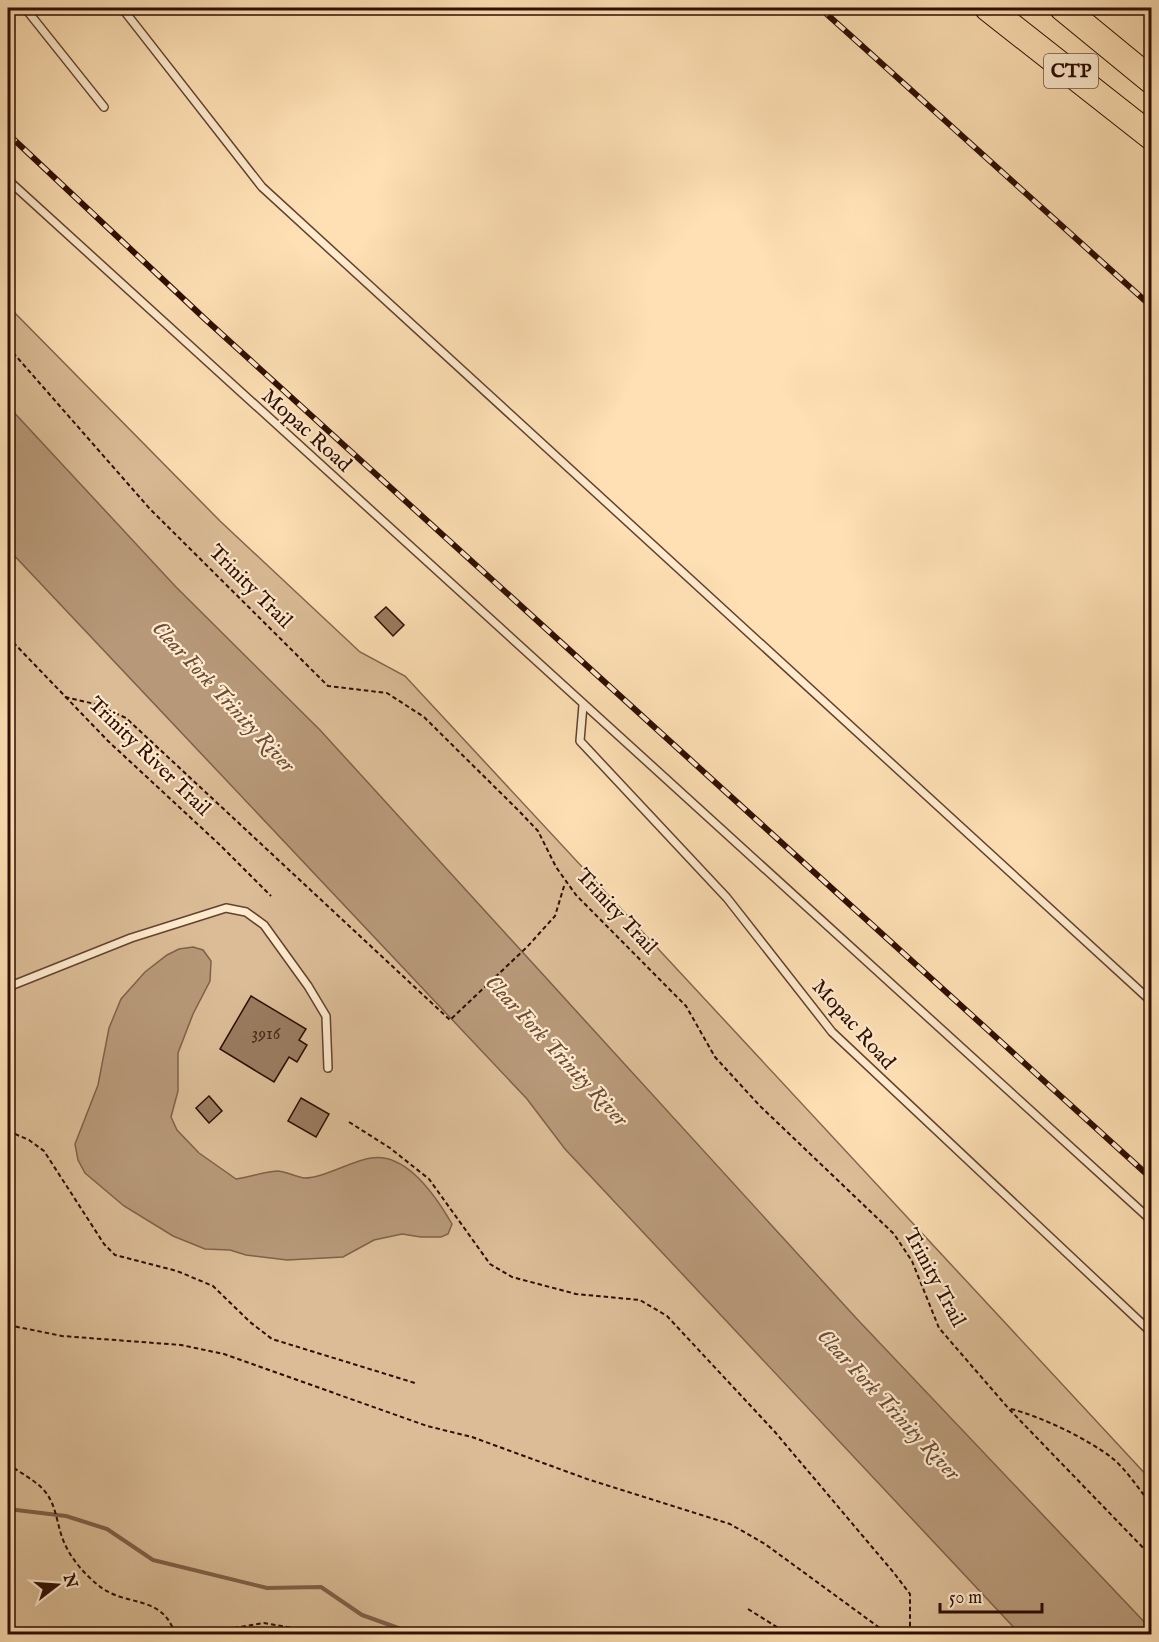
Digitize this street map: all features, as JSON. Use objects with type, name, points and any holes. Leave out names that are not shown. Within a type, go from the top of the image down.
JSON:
[{"type":"highway","name":"CTP","points":[[988,8],[1152,137]]},
{"type":"highway","name":"CTP","points":[[1063,8],[1152,81]]},
{"type":"lane","points":[[25,8],[104,107]]},
{"type":"lane","points":[[122,8],[262,187],[293,217],[1152,1002]]},
{"type":"lane","name":"Mopac Road","points":[[8,180],[1152,1221]]},
{"type":"lane","name":"Mopac Road","points":[[583,705],[580,741],[727,898],[832,1032],[1152,1333]]},
{"type":"lane","points":[[8,987],[131,938],[226,908],[246,912],[264,925],[308,986],[326,1016],[328,1068]]},
{"type":"path","name":"Trinity Trail","points":[[8,348],[150,509],[328,686],[387,693],[424,717],[538,831],[576,895],[686,1006],[715,1057],[760,1106],[883,1220],[912,1261],[939,1328],[1009,1409],[1152,1557]]},
{"type":"path","name":"Trinity River Trail","points":[[8,638],[65,698],[271,896]]},
{"type":"path","points":[[65,698],[94,704],[126,718],[450,1020],[527,947],[555,916],[566,881]]},
{"type":"path","points":[[349,1122],[390,1148],[429,1179],[490,1264],[512,1277],[576,1294],[640,1300],[667,1316],[775,1432],[910,1594],[910,1635]]},
{"type":"path","points":[[8,1131],[29,1140],[44,1151],[104,1245],[115,1255],[177,1271],[213,1286],[250,1322],[272,1339],[415,1383]]},
{"type":"path","points":[[8,1325],[63,1336],[181,1345],[224,1354],[427,1426],[472,1437],[587,1479],[730,1524],[765,1544],[888,1635]]},
{"type":"path","points":[[8,1392],[13,1389],[8,1413]]},
{"type":"path","points":[[1009,1409],[1031,1414],[1113,1458],[1152,1505]]},
{"type":"path","points":[[8,1463],[46,1492],[53,1504],[63,1540],[76,1563],[99,1586],[127,1599],[157,1607],[171,1621],[175,1635]]},
{"type":"path","points":[[748,1609],[788,1635]]},
{"type":"path","points":[[197,1635],[264,1623],[329,1635]]},
{"type":"shaded area","points":[[8,306],[220,521],[360,652],[405,676],[1151,1480],[1151,1634],[8,1634]]},
{"type":"water","name":"Clear Fork Trinity River","points":[[8,406],[176,587],[320,730],[857,1319],[1151,1629],[1151,1634],[1020,1634],[565,1149],[527,1099],[10,551],[8,546]]},
{"type":"water","points":[[193,947],[203,950],[211,961],[210,981],[193,1014],[178,1053],[178,1091],[171,1117],[177,1130],[199,1153],[236,1179],[277,1171],[304,1178],[312,1177],[371,1158],[384,1158],[397,1162],[419,1179],[438,1202],[452,1224],[448,1234],[441,1237],[421,1237],[402,1234],[374,1240],[343,1257],[287,1260],[246,1255],[230,1250],[205,1249],[173,1236],[124,1206],[85,1173],[78,1160],[75,1144],[98,1085],[109,1028],[121,999],[145,972],[167,955],[179,949]]},
{"type":"building","points":[[386,607],[404,625],[393,636],[375,617]]},
{"type":"building","points":[[251,996],[306,1029],[299,1040],[307,1045],[297,1062],[289,1057],[274,1082],[220,1049]]},
{"type":"building","points":[[209,1096],[222,1111],[209,1123],[196,1108]]},
{"type":"building","points":[[301,1098],[329,1114],[316,1137],[288,1121]]},
{"type":"waterway","points":[[8,1509],[66,1516],[107,1529],[153,1560],[267,1588],[321,1587],[362,1615],[415,1634]]},
{"type":"railway","points":[[820,8],[1152,307]]},
{"type":"railway","points":[[8,134],[205,319],[1152,1179]]}]
